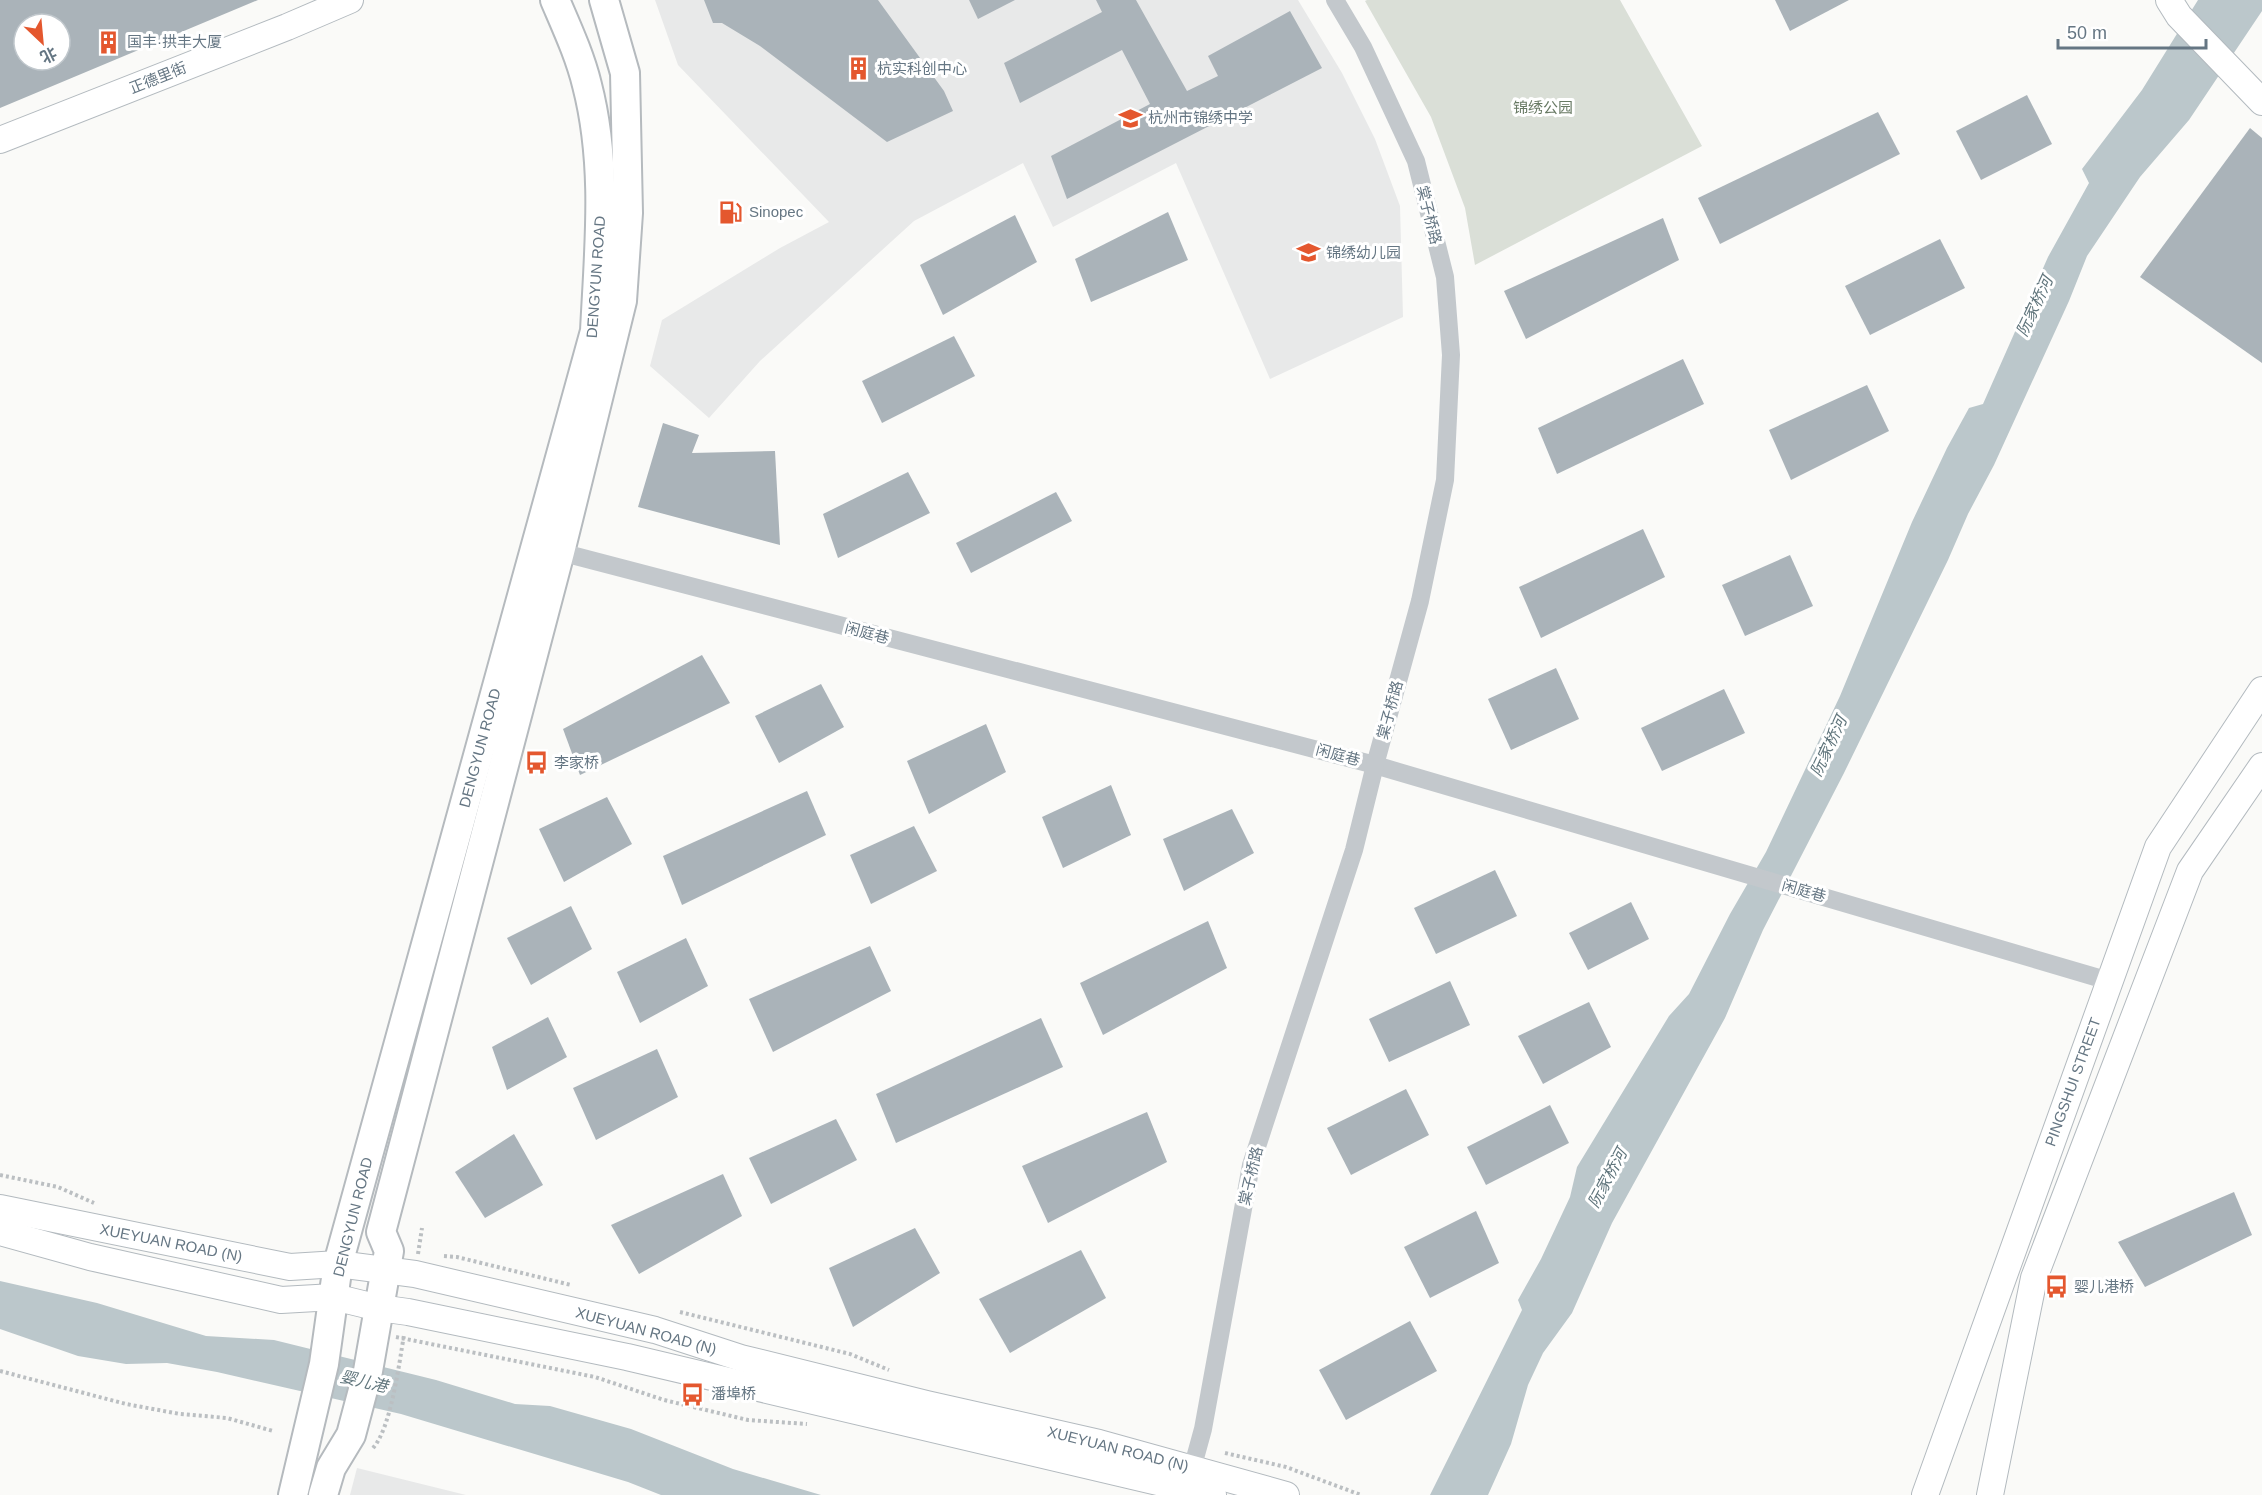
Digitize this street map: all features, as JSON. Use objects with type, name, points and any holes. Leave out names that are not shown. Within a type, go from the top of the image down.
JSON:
[{"type":"main road","name":"正德里街","points":[[0,140],[350,0]]},
{"type":"main road","name":"DENGYUN ROAD","points":[[293,1495],[324,1364],[338,1264],[595,331],[601,188],[597,132],[587,85],[575,46],[555,0]]},
{"type":"main road","name":"DENGYUN ROAD","points":[[323,1495],[331,1468],[351,1435],[368,1371],[389,1251],[381,1232],[560,552],[622,301],[628,213],[625,73],[604,0]]},
{"type":"main road","points":[[2174,8],[2262,102]]},
{"type":"main road","name":"PINGSHUI STREET","points":[[1925,1495],[2158,847],[2262,690]]},
{"type":"main road","points":[[1990,1495],[2034,1278],[2190,871],[2262,766]]},
{"type":"main road","name":"XUEYUAN ROAD (N)","points":[[0,1208],[291,1267],[338,1264],[415,1274],[655,1330],[741,1358],[927,1404],[1100,1443],[1213,1495]]},
{"type":"main road","name":"XUEYUAN ROAD (N)","points":[[0,1232],[90,1257],[281,1300],[334,1297],[377,1321],[408,1312],[627,1357],[951,1435],[1188,1483],[1286,1495]]},
{"type":"street","name":"棠子桥路","points":[[1188,1483],[1203,1429],[1251,1165],[1354,850],[1420,601],[1445,480],[1451,355],[1445,278],[1416,161],[1363,47],[1335,0]]},
{"type":"street","name":"闲庭巷","points":[[560,552],[1375,765],[2109,981]]},
{"type":"path","points":[[377,1321],[595,1377],[664,1400],[748,1420],[815,1424]]},
{"type":"path","points":[[0,1371],[126,1404],[180,1414],[227,1418],[273,1431]]},
{"type":"path","points":[[381,1439],[397,1375]]},
{"type":"shaded area","points":[[655,0],[1298,0],[1342,73],[1375,139],[1400,206],[1403,317],[1270,379],[1176,163],[1053,227],[1023,163],[914,221],[760,361],[709,418],[650,366],[662,320],[780,248],[829,222],[678,65]]},
{"type":"shaded area","points":[[357,1468],[466,1495],[350,1495]]},
{"type":"green space","name":"锦绣公园","points":[[1620,0],[1702,146],[1475,265],[1465,208],[1431,117],[1365,1]]},
{"type":"water","name":"阮家桥河","points":[[2198,0],[2262,0],[2262,11],[2189,120],[2140,177],[2087,256],[2069,301],[1994,465],[1968,514],[1948,560],[1844,773],[1763,930],[1725,1018],[1612,1223],[1572,1313],[1543,1353],[1528,1385],[1511,1444],[1488,1495],[1430,1495],[1522,1310],[1518,1300],[1541,1259],[1570,1197],[1577,1167],[1669,1016],[1689,994],[1730,914],[1766,852],[1840,696],[1912,522],[1947,448],[1969,408],[1983,404],[2048,257],[2089,183],[2082,169],[2142,90]]},
{"type":"water","name":"婴儿港","points":[[0,1281],[97,1303],[206,1336],[274,1340],[436,1380],[515,1404],[550,1406],[631,1429],[733,1469],[821,1495],[661,1495],[628,1482],[401,1414],[217,1372],[167,1363],[126,1364],[78,1356],[0,1329]]},
{"type":"building","name":"国丰·拱丰大厦","points":[[0,0],[258,0],[0,108]]},
{"type":"building","name":"杭实科创中心","points":[[704,0],[878,0],[944,91],[953,111],[887,142],[760,46],[722,23],[713,23]]},
{"type":"building","points":[[969,0],[1015,0],[978,19]]},
{"type":"building","points":[[1096,0],[1136,0],[1187,91],[1218,76],[1208,56],[1290,11],[1322,68],[1067,199],[1051,156],[1150,104],[1122,50],[1020,103],[1004,63],[1102,12]]},
{"type":"building","points":[[1775,0],[1849,0],[1790,31]]},
{"type":"building","points":[[2027,95],[2052,144],[1981,180],[1956,131]]},
{"type":"building","points":[[1878,112],[1900,154],[1720,244],[1698,198]]},
{"type":"building","points":[[2250,128],[2262,138],[2262,363],[2140,277]]},
{"type":"building","points":[[1168,212],[1188,260],[1091,302],[1075,259]]},
{"type":"building","points":[[1015,215],[1037,262],[943,315],[920,265]]},
{"type":"building","points":[[1663,218],[1679,260],[1526,339],[1504,291]]},
{"type":"building","points":[[1940,239],[1965,288],[1870,335],[1845,286]]},
{"type":"building","points":[[954,336],[975,376],[882,423],[862,381]]},
{"type":"building","points":[[1683,359],[1704,404],[1557,474],[1538,428]]},
{"type":"building","points":[[1867,385],[1889,431],[1791,480],[1769,430]]},
{"type":"building","points":[[663,423],[699,435],[692,453],[775,451],[780,545],[638,507]]},
{"type":"building","points":[[908,472],[930,513],[838,558],[823,514]]},
{"type":"building","points":[[1056,492],[1072,521],[971,573],[956,543]]},
{"type":"building","points":[[1643,529],[1665,577],[1541,638],[1519,587]]},
{"type":"building","points":[[1790,555],[1813,606],[1745,636],[1722,585]]},
{"type":"building","points":[[702,655],[730,703],[580,775],[563,729]]},
{"type":"building","points":[[1556,668],[1579,719],[1511,750],[1488,699]]},
{"type":"building","points":[[821,684],[844,727],[779,763],[755,716]]},
{"type":"building","points":[[1724,689],[1745,733],[1662,771],[1641,728]]},
{"type":"building","points":[[986,724],[1006,772],[929,814],[907,761]]},
{"type":"building","points":[[1111,785],[1131,835],[1063,868],[1042,817]]},
{"type":"building","points":[[807,791],[826,835],[682,905],[663,856]]},
{"type":"building","points":[[607,797],[632,844],[564,882],[539,829]]},
{"type":"building","points":[[1232,809],[1254,853],[1184,891],[1163,839]]},
{"type":"building","points":[[914,826],[937,871],[871,904],[850,855]]},
{"type":"building","points":[[1495,870],[1517,916],[1436,954],[1414,908]]},
{"type":"building","points":[[1631,902],[1649,939],[1588,970],[1569,933]]},
{"type":"building","points":[[571,906],[592,949],[531,985],[507,938]]},
{"type":"building","points":[[1208,921],[1227,968],[1103,1035],[1080,983]]},
{"type":"building","points":[[686,938],[708,986],[640,1023],[617,972]]},
{"type":"building","points":[[870,946],[891,991],[773,1052],[749,999]]},
{"type":"building","points":[[1450,981],[1470,1025],[1389,1062],[1369,1019]]},
{"type":"building","points":[[1589,1002],[1611,1047],[1543,1084],[1518,1036]]},
{"type":"building","points":[[548,1017],[567,1057],[507,1090],[492,1047]]},
{"type":"building","points":[[1041,1018],[1063,1067],[896,1143],[876,1094]]},
{"type":"building","points":[[657,1049],[678,1097],[596,1140],[573,1088]]},
{"type":"building","points":[[1406,1089],[1429,1135],[1351,1175],[1327,1128]]},
{"type":"building","points":[[1550,1105],[1569,1143],[1486,1185],[1467,1147]]},
{"type":"building","points":[[1147,1112],[1167,1162],[1048,1223],[1022,1166]]},
{"type":"building","points":[[836,1119],[857,1160],[771,1204],[749,1158]]},
{"type":"building","points":[[514,1134],[543,1185],[485,1218],[455,1172]]},
{"type":"building","points":[[723,1174],[742,1216],[639,1274],[611,1225]]},
{"type":"building","points":[[2234,1192],[2252,1235],[2145,1287],[2118,1242]]},
{"type":"building","points":[[1476,1211],[1499,1263],[1430,1298],[1404,1247]]},
{"type":"building","points":[[915,1228],[940,1273],[853,1327],[829,1268]]},
{"type":"building","points":[[1081,1250],[1106,1298],[1010,1353],[979,1299]]},
{"type":"building","points":[[1410,1321],[1437,1371],[1346,1420],[1319,1370]]},
{"type":"place","name":"国丰·拱丰大厦","points":[[109,42]]},
{"type":"place","name":"杭实科创中心","points":[[859,69]]},
{"type":"place","name":"杭州市锦绣中学","points":[[1130,118]]},
{"type":"place","name":"Sinopec","points":[[731,212]]},
{"type":"place","name":"锦绣幼儿园","points":[[1308,253]]},
{"type":"place","name":"李家桥","points":[[536,763]]},
{"type":"place","name":"婴儿港桥","points":[[2056,1287]]},
{"type":"place","name":"潘埠桥","points":[[693,1394]]}]
